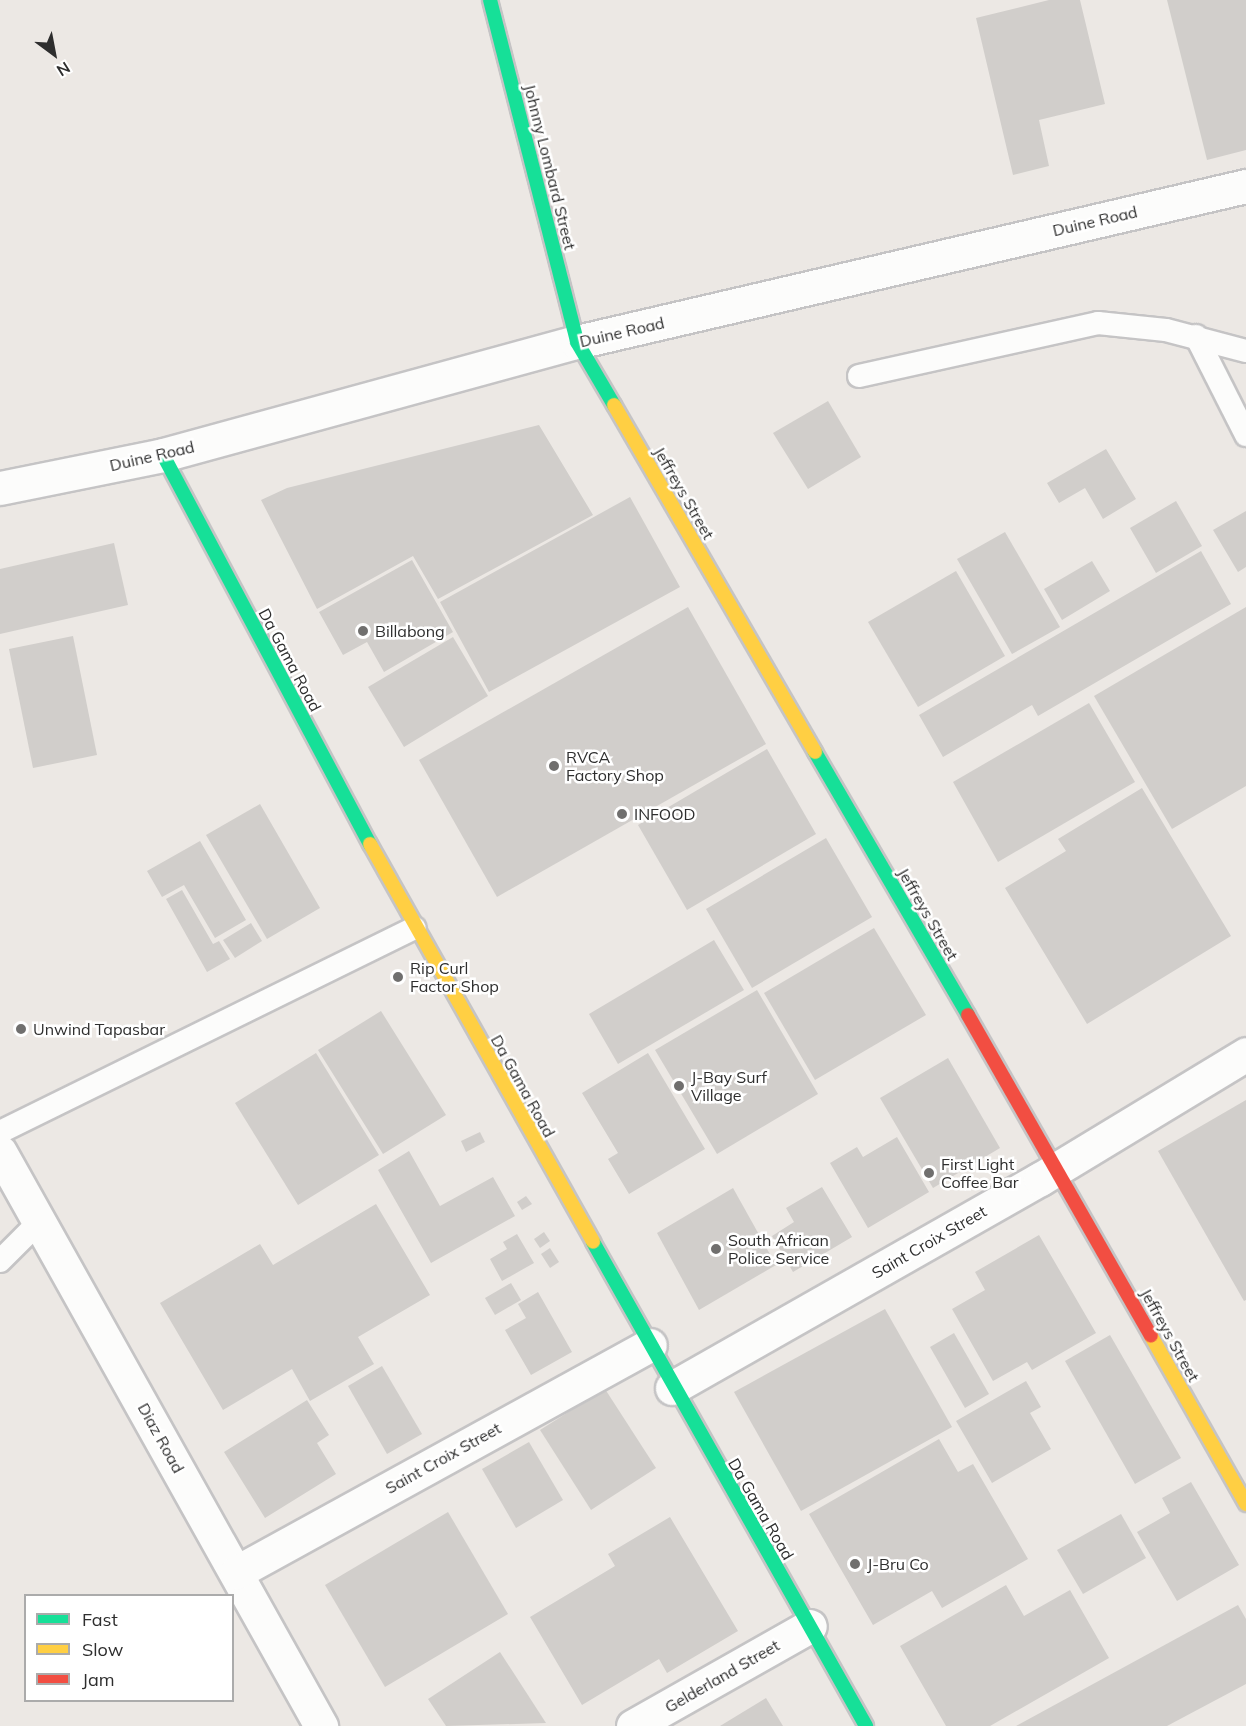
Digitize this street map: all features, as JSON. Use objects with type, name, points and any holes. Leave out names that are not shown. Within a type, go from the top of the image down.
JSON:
[{"type":"street","name":"Johnny Lombard Street","points":[[490,0],[577,342]]},
{"type":"street","name":"Duine Road","points":[[0,488],[163,455],[577,342],[1246,186]]},
{"type":"street","name":"Jeffreys Street","points":[[577,342],[1056,1167],[1246,1504]]},
{"type":"street","name":"Da Gama Road","points":[[163,455],[415,928],[672,1388],[866,1726]]},
{"type":"street","name":"Saint Croix Street","points":[[672,1388],[1056,1167],[1246,1054]]},
{"type":"street","name":"Diaz Road","points":[[0,1152],[237,1572],[321,1726]]},
{"type":"street","name":"Saint Croix Street","points":[[237,1572],[650,1346]]},
{"type":"street","name":"Gelderland Street","points":[[633,1726],[810,1626]]},
{"type":"lane","points":[[859,376],[1098,322],[1196,336],[1246,351]]},
{"type":"lane","points":[[1196,336],[1246,435]]},
{"type":"lane","points":[[0,1132],[415,928]]},
{"type":"lane","points":[[0,1261],[39,1222]]},
{"type":"building","points":[[1049,0],[1080,0],[1105,104],[1039,120],[1049,166],[1013,175],[976,18]]},
{"type":"building","points":[[1167,0],[1246,0],[1246,150],[1207,160]]},
{"type":"building","points":[[828,401],[861,457],[808,489],[773,433]]},
{"type":"building","points":[[539,425],[593,515],[438,599],[413,556],[317,609],[261,500],[287,488]]},
{"type":"building","points":[[1106,449],[1136,499],[1103,519],[1085,488],[1059,503],[1047,483]]},
{"type":"building","points":[[630,497],[680,587],[489,692],[440,602]]},
{"type":"building","points":[[1176,501],[1202,546],[1156,573],[1130,528]]},
{"type":"building","points":[[1246,511],[1246,567],[1238,572],[1213,530]]},
{"type":"building","points":[[1005,532],[1060,627],[1012,654],[957,559]]},
{"type":"building","points":[[114,543],[128,605],[0,634],[0,569]]},
{"type":"building","points":[[1201,551],[1231,604],[1038,716],[1032,705],[943,757],[919,715]]},
{"type":"building","points":[[412,560],[453,632],[384,672],[367,642],[343,655],[319,612]]},
{"type":"building","points":[[1092,561],[1110,591],[1062,620],[1044,589]]},
{"type":"building","points":[[956,571],[1005,656],[918,707],[868,622]]},
{"type":"building","points":[[688,607],[766,744],[497,897],[419,760]]},
{"type":"building","points":[[1246,607],[1246,786],[1172,829],[1094,696]]},
{"type":"building","points":[[73,636],[97,755],[33,768],[9,649]]},
{"type":"building","points":[[453,637],[488,696],[404,747],[368,687]]},
{"type":"building","points":[[1089,703],[1135,782],[998,862],[953,782]]},
{"type":"building","points":[[767,749],[816,834],[687,910],[638,825]]},
{"type":"building","points":[[1142,788],[1231,936],[1087,1024],[1005,888],[1066,851],[1058,839]]},
{"type":"building","points":[[260,804],[320,908],[267,939],[206,835]]},
{"type":"building","points":[[826,838],[872,917],[752,988],[706,909]]},
{"type":"building","points":[[200,841],[246,920],[215,938],[184,885],[162,897],[147,871]]},
{"type":"building","points":[[182,890],[213,944],[219,941],[230,959],[207,972],[166,899]]},
{"type":"building","points":[[251,923],[262,941],[235,958],[223,940]]},
{"type":"building","points":[[874,928],[926,1015],[815,1080],[764,993]]},
{"type":"building","points":[[714,940],[744,990],[618,1064],[589,1014]]},
{"type":"building","points":[[757,990],[818,1094],[717,1154],[655,1050]]},
{"type":"building","points":[[381,1011],[446,1115],[383,1154],[318,1050]]},
{"type":"building","points":[[316,1053],[379,1155],[298,1205],[235,1103]]},
{"type":"building","points":[[648,1053],[705,1149],[629,1194],[608,1159],[618,1153],[582,1093]]},
{"type":"building","points":[[948,1058],[1000,1148],[933,1188],[880,1098]]},
{"type":"building","points":[[1246,1100],[1246,1300],[1244,1301],[1158,1151]]},
{"type":"building","points":[[480,1132],[485,1142],[466,1152],[461,1141]]},
{"type":"building","points":[[897,1137],[929,1192],[868,1228],[830,1163],[857,1147],[863,1157]]},
{"type":"building","points":[[409,1151],[440,1206],[493,1177],[515,1216],[431,1263],[378,1170]]},
{"type":"building","points":[[822,1187],[852,1237],[793,1272],[772,1236],[794,1222],[786,1208]]},
{"type":"building","name":"South African Police Service","points":[[733,1188],[776,1265],[699,1310],[657,1233]]},
{"type":"building","points":[[526,1196],[532,1204],[522,1210],[517,1202]]},
{"type":"building","points":[[376,1204],[430,1295],[358,1337],[374,1364],[310,1401],[292,1369],[223,1410],[160,1303],[260,1244],[273,1265]]},
{"type":"building","points":[[544,1232],[550,1241],[540,1248],[534,1239]]},
{"type":"building","points":[[517,1234],[534,1263],[502,1281],[490,1259],[507,1249],[503,1242]]},
{"type":"building","points":[[1039,1235],[1096,1333],[1032,1370],[1027,1362],[993,1381],[952,1309],[985,1290],[975,1272]]},
{"type":"building","points":[[550,1248],[559,1262],[550,1268],[541,1254]]},
{"type":"building","points":[[511,1283],[521,1300],[495,1315],[485,1298]]},
{"type":"building","points":[[538,1292],[572,1352],[531,1375],[505,1330],[526,1318],[518,1304]]},
{"type":"building","points":[[885,1309],[952,1427],[801,1511],[734,1392]]},
{"type":"building","points":[[954,1333],[989,1394],[965,1408],[930,1347]]},
{"type":"building","points":[[1110,1335],[1181,1458],[1135,1484],[1065,1361]]},
{"type":"building","points":[[382,1366],[422,1434],[387,1454],[348,1386]]},
{"type":"building","points":[[1026,1381],[1041,1407],[1030,1413],[1051,1449],[992,1483],[956,1421]]},
{"type":"building","points":[[605,1389],[656,1468],[591,1510],[540,1430]]},
{"type":"building","points":[[307,1400],[329,1435],[317,1443],[336,1474],[265,1518],[224,1452]]},
{"type":"building","points":[[939,1439],[958,1472],[973,1464],[1028,1559],[942,1608],[932,1591],[873,1625],[809,1514]]},
{"type":"building","points":[[529,1442],[563,1500],[516,1528],[482,1469]]},
{"type":"building","points":[[1191,1482],[1239,1565],[1177,1601],[1137,1532],[1170,1513],[1162,1498]]},
{"type":"building","points":[[448,1512],[508,1614],[385,1687],[325,1585]]},
{"type":"building","points":[[1121,1514],[1146,1558],[1083,1594],[1057,1550]]},
{"type":"building","points":[[670,1517],[738,1631],[667,1673],[659,1659],[582,1705],[530,1617],[615,1566],[608,1554]]},
{"type":"building","points":[[1006,1585],[1024,1616],[1070,1590],[1109,1658],[990,1726],[946,1726],[900,1646]]},
{"type":"building","points":[[1238,1605],[1246,1619],[1246,1684],[1167,1726],[1016,1726]]},
{"type":"building","points":[[500,1652],[546,1723],[446,1726],[428,1699]]},
{"type":"building","points":[[766,1698],[783,1726],[720,1726]]},
{"type":"traffic: fast","points":[[490,0],[577,342],[614,405]]},
{"type":"traffic: fast","points":[[163,455],[370,844]]},
{"type":"traffic: fast","points":[[815,752],[968,1015]]},
{"type":"traffic: fast","points":[[593,1242],[866,1726]]},
{"type":"traffic: slow","points":[[614,405],[815,752]]},
{"type":"traffic: slow","points":[[370,844],[593,1242]]},
{"type":"traffic: slow","points":[[1151,1336],[1246,1504]]},
{"type":"traffic: jam","points":[[968,1015],[1151,1336]]},
{"type":"place","name":"Billabong","points":[[363,631]]},
{"type":"place","name":"RVCA Factory Shop","points":[[554,766]]},
{"type":"place","name":"INFOOD","points":[[622,814]]},
{"type":"place","name":"Rip Curl Factor Shop","points":[[398,977]]},
{"type":"place","name":"Unwind Tapasbar","points":[[21,1029]]},
{"type":"place","name":"J-Bay Surf Village","points":[[679,1086]]},
{"type":"place","name":"First Light Coffee Bar","points":[[929,1173]]},
{"type":"place","name":"South African Police Service","points":[[716,1249]]},
{"type":"place","name":"J-Bru Co","points":[[855,1564]]}]
